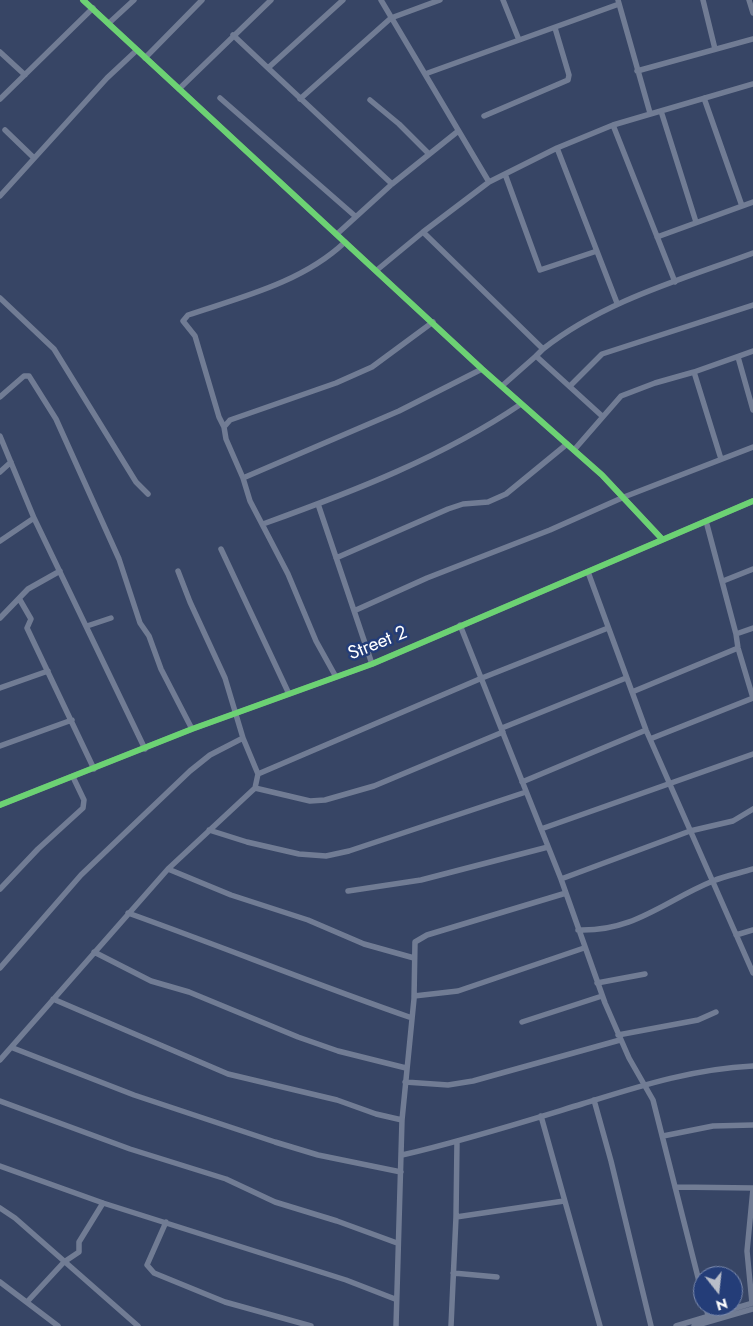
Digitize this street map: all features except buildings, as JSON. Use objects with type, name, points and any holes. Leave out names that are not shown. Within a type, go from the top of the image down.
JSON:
[{"type":"street","points":[[83,0],[482,368],[568,444],[624,497],[662,539]]},
{"type":"street","points":[[109,23],[134,0]]},
{"type":"street","points":[[146,58],[202,0]]},
{"type":"street","points":[[179,89],[270,0]]},
{"type":"street","points":[[268,68],[343,0]]},
{"type":"street","points":[[381,0],[489,182]]},
{"type":"street","points":[[300,99],[391,18],[440,0]]},
{"type":"street","points":[[503,0],[519,40]]},
{"type":"street","points":[[703,0],[715,49]]},
{"type":"street","points":[[749,0],[753,13]]},
{"type":"street","points":[[425,74],[555,28],[618,2],[650,113]]},
{"type":"street","points":[[0,100],[93,8]]},
{"type":"street","points":[[484,116],[568,80],[569,75],[555,28]]},
{"type":"street","points":[[233,35],[392,184]]},
{"type":"street","points":[[637,71],[753,39]]},
{"type":"street","points":[[0,196],[107,78],[136,50]]},
{"type":"street","points":[[0,52],[25,75]]},
{"type":"street","points":[[377,270],[489,182],[557,148],[613,125],[650,113],[752,86]]},
{"type":"street","points":[[220,98],[355,216]]},
{"type":"street","points":[[704,98],[742,206]]},
{"type":"street","points":[[370,100],[399,124],[429,154]]},
{"type":"street","points":[[661,111],[696,222]]},
{"type":"street","points":[[613,125],[675,282]]},
{"type":"street","points":[[5,130],[34,158]]},
{"type":"street","points":[[337,234],[392,184],[458,132]]},
{"type":"street","points":[[557,148],[617,303]]},
{"type":"street","points":[[505,174],[540,270],[597,251]]},
{"type":"street","points":[[657,237],[753,202]]},
{"type":"street","points":[[423,232],[543,350]]},
{"type":"street","points":[[336,677],[316,641],[288,574],[250,501],[219,417],[195,336],[184,320],[188,315],[273,285],[312,268],[329,257],[346,242]]},
{"type":"street","points":[[502,386],[568,329],[617,303],[753,253]]},
{"type":"street","points":[[0,298],[50,344],[136,482],[148,494]]},
{"type":"street","points":[[570,386],[602,354],[753,305]]},
{"type":"street","points":[[224,427],[230,420],[336,383],[372,366],[433,322]]},
{"type":"street","points":[[574,450],[620,396],[753,351]]},
{"type":"street","points":[[536,356],[602,416]]},
{"type":"street","points":[[738,357],[753,410]]},
{"type":"street","points":[[243,478],[399,411],[482,368]]},
{"type":"street","points":[[694,372],[721,459]]},
{"type":"street","points":[[0,397],[24,376],[29,376],[56,418],[118,558],[140,623],[150,636],[161,670],[192,729]]},
{"type":"street","points":[[262,524],[318,504],[449,446],[494,422],[522,404]]},
{"type":"street","points":[[0,436],[34,518],[145,749]]},
{"type":"street","points":[[336,558],[457,506],[497,499],[506,494],[568,444]]},
{"type":"street","points":[[356,610],[427,578],[550,530],[624,497],[753,447]]},
{"type":"street","points":[[0,472],[11,462]]},
{"type":"street","name":"Street 2","points":[[0,805],[236,712],[372,664],[662,539],[753,502]]},
{"type":"street","points":[[318,504],[356,610],[372,664]]},
{"type":"street","points":[[0,541],[34,518]]},
{"type":"street","points":[[650,739],[753,698],[752,689],[738,648],[723,582],[706,521]]},
{"type":"street","points":[[221,549],[288,694]]},
{"type":"street","points":[[723,582],[753,569]]},
{"type":"street","points":[[0,618],[20,600],[28,589],[60,571]]},
{"type":"street","points":[[0,1060],[13,1048],[94,952],[168,869],[255,788],[258,774],[242,738],[225,678],[178,571]]},
{"type":"street","points":[[588,572],[646,730],[753,974]]},
{"type":"street","points":[[20,600],[31,619],[27,628],[94,769]]},
{"type":"street","points":[[87,626],[110,618]]},
{"type":"street","points":[[460,625],[561,879],[602,996],[619,1037],[653,1100],[695,1266]]},
{"type":"street","points":[[258,774],[482,678],[608,628]]},
{"type":"street","points":[[736,634],[753,628]]},
{"type":"street","points":[[632,692],[738,648]]},
{"type":"street","points":[[0,688],[48,671]]},
{"type":"street","points":[[255,788],[310,801],[325,800],[384,782],[626,678]]},
{"type":"street","points":[[0,746],[72,720]]},
{"type":"street","points":[[522,782],[646,730]]},
{"type":"street","points":[[0,968],[81,875],[190,771],[210,755],[242,738]]},
{"type":"street","points":[[541,829],[753,754]]},
{"type":"street","points":[[0,889],[38,849],[83,808],[84,800],[73,777]]},
{"type":"street","points":[[209,830],[247,842],[299,854],[326,856],[357,849],[526,792]]},
{"type":"street","points":[[561,879],[690,831],[733,821],[753,809]]},
{"type":"street","points":[[348,891],[421,880],[548,847]]},
{"type":"street","points":[[168,869],[231,895],[308,920],[364,944],[414,958]]},
{"type":"street","points":[[578,930],[605,930],[627,924],[713,881],[753,869]]},
{"type":"street","points":[[396,1326],[395,1299],[402,1120],[414,996],[415,942],[421,937],[566,893]]},
{"type":"street","points":[[128,913],[195,936],[315,985],[412,1018]]},
{"type":"street","points":[[736,936],[753,930]]},
{"type":"street","points":[[414,996],[458,991],[584,948]]},
{"type":"street","points":[[94,952],[151,981],[189,992],[298,1037],[338,1051],[406,1068]]},
{"type":"street","points":[[597,983],[645,974]]},
{"type":"street","points":[[522,1022],[602,996]]},
{"type":"street","points":[[54,999],[228,1074],[337,1100],[376,1114],[402,1120]]},
{"type":"street","points":[[405,1082],[448,1085],[473,1081],[619,1037],[698,1020],[716,1012]]},
{"type":"street","points":[[13,1048],[134,1095],[275,1142],[318,1155],[401,1172]]},
{"type":"street","points":[[402,1155],[457,1142],[644,1083],[704,1070],[753,1066]]},
{"type":"street","points":[[594,1100],[611,1161],[651,1326]]},
{"type":"street","points":[[0,1101],[130,1148],[226,1179],[275,1202],[337,1221],[397,1243]]},
{"type":"street","points":[[541,1116],[600,1326]]},
{"type":"street","points":[[663,1136],[713,1126],[753,1125]]},
{"type":"street","points":[[451,1326],[457,1142]]},
{"type":"street","points":[[0,1166],[103,1203],[346,1280],[395,1299]]},
{"type":"street","points":[[675,1187],[753,1189],[746,1251],[752,1305],[694,1326]]},
{"type":"street","points":[[456,1217],[564,1201]]},
{"type":"street","points":[[27,1302],[64,1262],[79,1252],[79,1242],[103,1203]]},
{"type":"street","points":[[0,1208],[15,1218],[138,1326]]},
{"type":"street","points":[[166,1222],[147,1265],[154,1273],[225,1302],[310,1326]]},
{"type":"street","points":[[454,1273],[497,1277]]},
{"type":"street","points":[[0,1282],[58,1326]]},
{"type":"street","points":[[676,1326],[708,1316]]},
{"type":"street","points":[[718,1326],[720,1318]]},
{"type":"cycle path","points":[[83,0],[482,369],[602,475],[662,539]]},
{"type":"cycle path","points":[[0,805],[192,729],[372,664],[753,501]]}]
